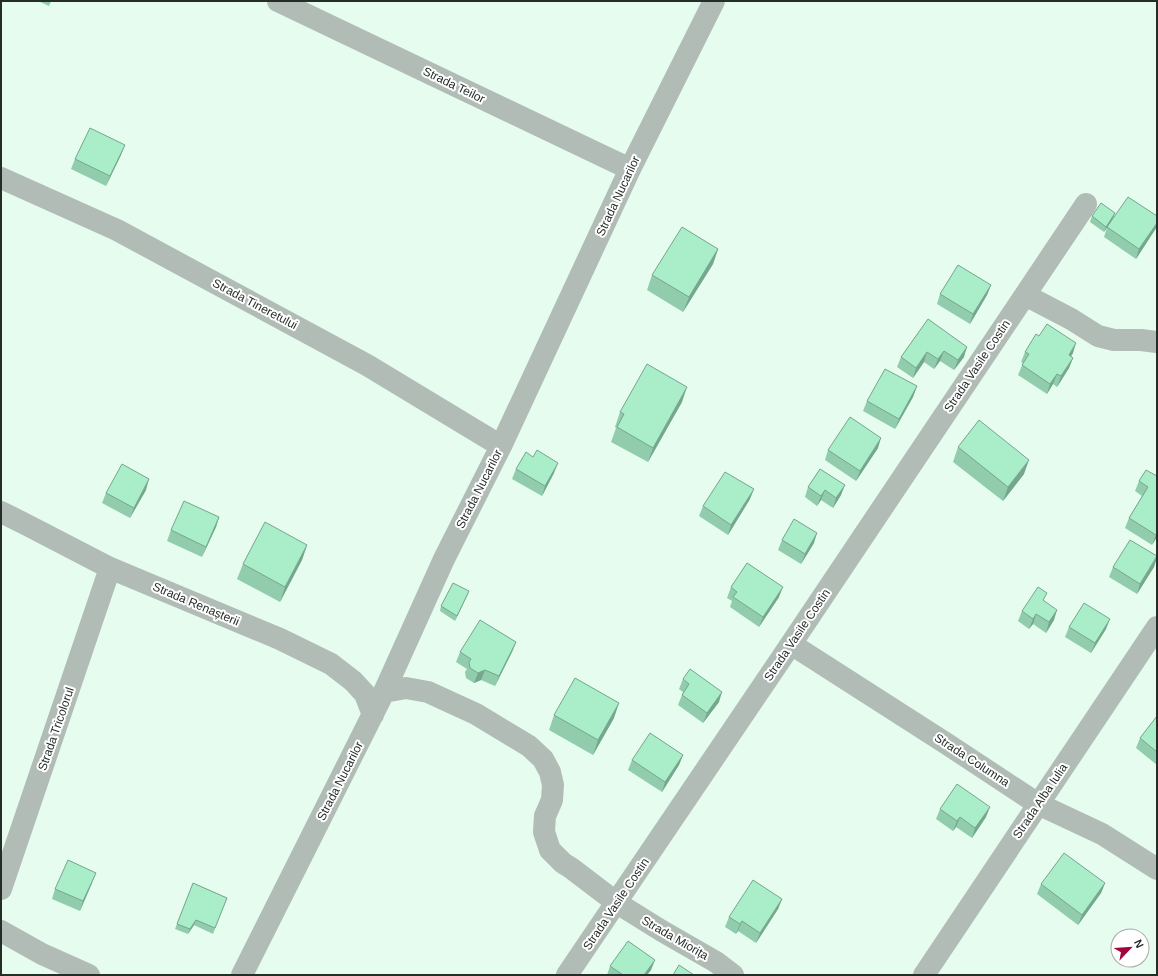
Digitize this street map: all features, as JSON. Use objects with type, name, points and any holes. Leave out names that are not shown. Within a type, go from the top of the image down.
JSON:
[{"type":"street","name":"Strada Teilor","points":[[278,1],[630,169]]},
{"type":"street","name":"Strada Nucarilor","points":[[242,975],[373,715],[444,560],[501,446],[630,169],[714,1]]},
{"type":"street","name":"Strada Tineretului","points":[[1,178],[117,230],[367,365],[501,446]]},
{"type":"street","name":"Strada Vasile Costin","points":[[567,975],[1086,204]]},
{"type":"street","points":[[1025,295],[1071,319],[1098,336],[1114,340],[1141,340],[1157,342]]},
{"type":"street","name":"Strada Renașterii","points":[[1,512],[110,568],[280,639],[331,664],[353,681],[365,694],[373,715]]},
{"type":"street","name":"Strada Tricolorul","points":[[1,889],[110,568]]},
{"type":"street","name":"Strada Alba Iulia","points":[[924,975],[1157,626]]},
{"type":"street","name":"Strada Columna","points":[[791,644],[1038,804],[1102,834],[1157,869]]},
{"type":"street","name":"Strada Miorița","points":[[384,692],[406,688],[428,692],[476,714],[529,746],[543,759],[550,772],[553,785],[552,800],[545,816],[544,832],[550,850],[562,863],[576,871],[617,902],[662,931],[716,962],[732,975]]},
{"type":"street","points":[[1,932],[42,954],[89,975]]},
{"type":"building","points":[[90,128],[125,145],[110,176],[75,159]]},
{"type":"building","points":[[1128,197],[1157,216],[1157,223],[1139,249],[1107,227]]},
{"type":"building","points":[[1101,203],[1115,213],[1106,227],[1092,216]]},
{"type":"building","points":[[682,227],[718,249],[689,297],[652,275]]},
{"type":"building","points":[[958,265],[991,285],[973,314],[940,294]]},
{"type":"building","points":[[928,319],[967,347],[958,360],[944,351],[938,359],[927,352],[916,368],[901,357]]},
{"type":"building","points":[[1047,324],[1076,343],[1069,355],[1073,358],[1061,376],[1057,374],[1050,384],[1022,365],[1029,354],[1025,352],[1036,334],[1039,336]]},
{"type":"building","points":[[647,364],[687,387],[653,448],[617,427],[624,414],[620,412]]},
{"type":"building","points":[[885,369],[917,386],[899,419],[867,401]]},
{"type":"building","points":[[850,417],[881,438],[860,471],[828,450]]},
{"type":"building","points":[[979,420],[1029,460],[1008,487],[958,447]]},
{"type":"building","points":[[537,450],[558,463],[545,486],[516,469],[526,452],[533,457]]},
{"type":"building","points":[[122,464],[149,479],[134,508],[106,493]]},
{"type":"building","points":[[820,469],[845,485],[836,498],[825,490],[821,496],[808,487]]},
{"type":"building","points":[[1146,470],[1157,476],[1156,535],[1129,518],[1148,487],[1139,481]]},
{"type":"building","points":[[725,472],[754,489],[731,525],[703,506]]},
{"type":"building","points":[[184,501],[219,517],[206,547],[171,530]]},
{"type":"building","points":[[794,519],[817,533],[805,554],[782,540]]},
{"type":"building","points":[[265,522],[307,545],[285,587],[243,564]]},
{"type":"building","points":[[1130,540],[1157,556],[1140,584],[1113,567]]},
{"type":"building","points":[[747,563],[783,587],[763,617],[733,597],[737,592],[731,587]]},
{"type":"building","points":[[453,583],[469,591],[457,616],[441,606]]},
{"type":"building","points":[[1038,587],[1047,593],[1043,600],[1057,610],[1049,622],[1036,614],[1033,619],[1022,611]]},
{"type":"building","points":[[1084,603],[1110,619],[1095,643],[1069,627]]},
{"type":"building","points":[[480,620],[516,642],[499,676],[485,670],[478,673],[470,668],[469,662],[471,659],[460,652]]},
{"type":"building","points":[[690,669],[722,692],[707,713],[682,695],[689,684],[683,679]]},
{"type":"building","points":[[575,678],[619,703],[598,740],[554,715]]},
{"type":"building","points":[[1157,716],[1157,752],[1140,738]]},
{"type":"building","points":[[650,733],[683,755],[665,782],[632,760]]},
{"type":"building","points":[[957,784],[990,807],[975,828],[960,817],[957,821],[940,809]]},
{"type":"building","points":[[1064,853],[1105,883],[1082,915],[1041,884]]},
{"type":"building","points":[[68,860],[96,873],[83,901],[55,889]]},
{"type":"building","points":[[753,880],[782,899],[760,933],[742,921],[740,924],[729,917]]},
{"type":"building","points":[[193,883],[227,898],[215,928],[196,920],[190,929],[177,924]]},
{"type":"building","points":[[628,941],[655,960],[644,975],[623,975],[610,966]]},
{"type":"building","points":[[679,965],[694,975],[673,975]]}]
